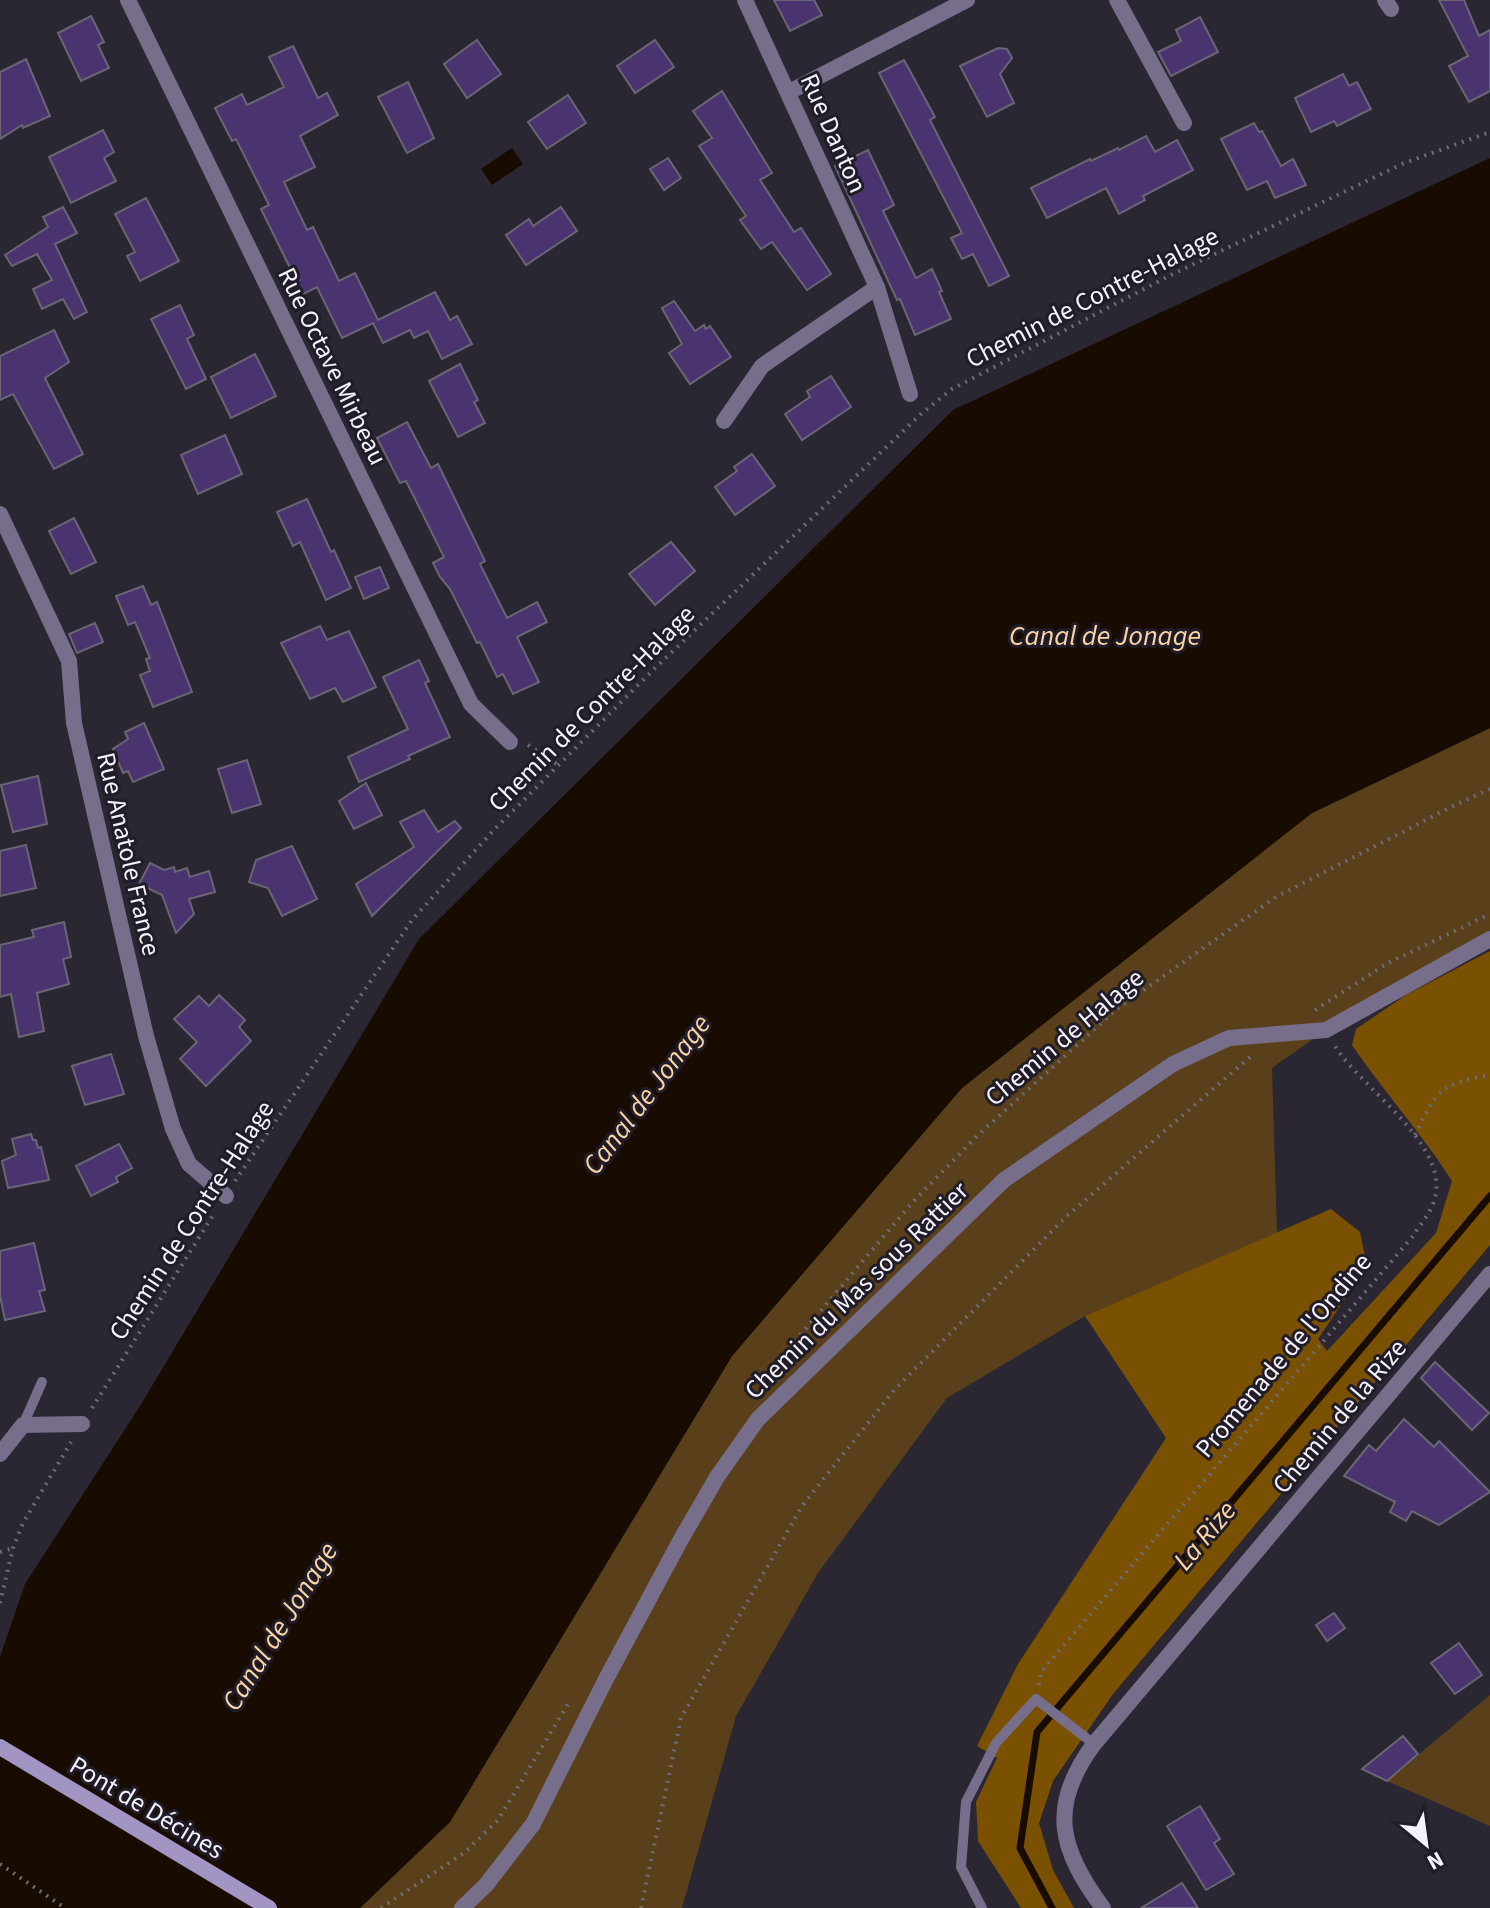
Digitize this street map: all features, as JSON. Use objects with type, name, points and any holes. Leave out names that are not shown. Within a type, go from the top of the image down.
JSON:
[{"type":"street","name":"Rue Octave Mirbeau","points":[[128,0],[471,704],[510,742]]},
{"type":"street","name":"Rue Danton","points":[[745,0],[877,287],[910,394]]},
{"type":"street","points":[[789,92],[967,0]]},
{"type":"street","points":[[1117,0],[1184,123]]},
{"type":"street","points":[[724,421],[762,366],[877,287]]},
{"type":"street","name":"Rue Anatole France","points":[[0,514],[69,661],[74,723],[146,1036],[173,1129],[189,1164],[226,1196]]},
{"type":"street","name":"Chemin du Mas sous Rattier","points":[[462,1908],[486,1885],[533,1824],[680,1541],[717,1477],[758,1419],[1004,1180],[1173,1064],[1229,1038],[1326,1030],[1490,939]]},
{"type":"street","name":"Chemin de la Rize","points":[[1103,1908],[1082,1880],[1066,1843],[1065,1803],[1077,1766],[1490,1274]]},
{"type":"street","points":[[0,1454],[23,1425],[82,1424]]},
{"type":"street","name":"Pont de Décines","points":[[0,1747],[269,1908]]},
{"type":"lane","points":[[23,1425],[42,1382]]},
{"type":"lane","points":[[982,1908],[961,1867],[966,1802],[996,1743],[1036,1699],[1094,1744]]},
{"type":"path","name":"Chemin de Contre-Halage","points":[[0,1603],[13,1548],[23,1523],[82,1424],[226,1196],[412,920],[492,832],[661,662],[922,413],[952,389],[1171,275],[1387,171],[1490,132]]},
{"type":"path","points":[[528,745],[560,766]]},
{"type":"path","name":"Chemin de Halage","points":[[769,1379],[801,1334],[912,1203],[978,1135],[1118,1008],[1276,897],[1490,789]]},
{"type":"path","points":[[1311,1012],[1386,964],[1490,914]]},
{"type":"path","name":"Promenade de l'Ondine","points":[[1036,1699],[1041,1672],[1413,1236],[1434,1203],[1436,1169],[1415,1135],[1340,1054],[1326,1030]]},
{"type":"path","points":[[641,1908],[681,1718],[802,1506],[895,1389],[1068,1215],[1276,1034]]},
{"type":"path","points":[[1415,1135],[1434,1096],[1456,1081],[1490,1075]]},
{"type":"path","points":[[0,1552],[13,1548]]},
{"type":"path","points":[[381,1908],[464,1853],[498,1820],[572,1697]]},
{"type":"path","points":[[0,1864],[65,1908]]},
{"type":"shaded area","points":[[1490,728],[1490,939],[1326,1030],[1272,1068],[1277,1233],[1085,1316],[947,1398],[818,1573],[736,1716],[682,1908],[360,1908],[450,1822],[732,1356],[962,1088],[1312,813]]},
{"type":"shaded area","points":[[1490,951],[1490,1245],[1113,1694],[1053,1781],[1039,1823],[1053,1870],[1074,1908],[1021,1908],[978,1841],[976,1802],[997,1758],[977,1746],[1018,1664],[1166,1438],[1085,1316],[1331,1209],[1360,1232],[1367,1266],[1318,1339],[1327,1351],[1436,1233],[1452,1181],[1352,1045],[1356,1029],[1406,995]]},
{"type":"shaded area","points":[[1490,1695],[1490,1826],[1387,1781]]},
{"type":"water","points":[[512,148],[523,164],[492,185],[481,169]]},
{"type":"water","name":"Canal de Jonage","points":[[1490,158],[1490,728],[1312,813],[962,1088],[732,1356],[450,1822],[360,1908],[0,1908],[0,1657],[25,1584],[140,1406],[419,939],[953,410]]},
{"type":"building","points":[[774,0],[814,0],[822,15],[790,31]]},
{"type":"building","points":[[1439,0],[1464,0],[1479,36],[1490,30],[1490,91],[1469,102],[1449,66],[1468,56]]},
{"type":"building","points":[[91,16],[104,42],[98,45],[109,68],[81,81],[58,33]]},
{"type":"building","points":[[1200,17],[1218,52],[1171,76],[1158,52],[1181,41],[1176,30]]},
{"type":"building","points":[[477,40],[501,74],[467,98],[444,64]]},
{"type":"building","points":[[655,40],[674,67],[635,93],[617,66]]},
{"type":"building","points":[[293,46],[318,98],[327,93],[338,115],[300,136],[315,167],[284,182],[307,230],[313,227],[339,281],[355,273],[378,320],[435,292],[450,320],[457,316],[472,344],[442,359],[428,331],[414,338],[410,330],[383,343],[373,323],[342,338],[317,287],[301,295],[261,209],[269,205],[236,139],[232,141],[215,108],[242,94],[247,105],[284,87],[269,57]]},
{"type":"building","points":[[998,48],[1007,49],[1012,58],[1000,74],[1014,103],[987,117],[960,66]]},
{"type":"building","points":[[26,59],[50,116],[23,128],[22,125],[0,139],[0,72]]},
{"type":"building","points":[[904,60],[935,117],[930,120],[1009,276],[989,286],[973,254],[962,259],[951,238],[962,233],[879,73]]},
{"type":"building","points":[[1343,74],[1349,86],[1357,82],[1371,109],[1337,126],[1334,121],[1311,132],[1295,98]]},
{"type":"building","points":[[408,82],[434,138],[407,153],[378,97]]},
{"type":"building","points":[[722,91],[772,173],[760,180],[794,232],[801,228],[831,274],[807,290],[772,242],[761,249],[740,220],[746,216],[699,146],[712,138],[693,111]]},
{"type":"building","points":[[568,95],[586,123],[547,149],[528,122]]},
{"type":"building","points":[[1254,123],[1259,132],[1262,131],[1281,166],[1293,159],[1306,185],[1275,198],[1267,181],[1247,190],[1221,139]]},
{"type":"building","points":[[103,130],[114,152],[104,158],[116,181],[71,203],[49,157]]},
{"type":"building","points":[[1146,136],[1155,152],[1177,140],[1193,170],[1143,196],[1145,200],[1119,214],[1106,188],[1047,218],[1031,188]]},
{"type":"building","points":[[868,150],[894,205],[883,211],[916,278],[932,269],[951,319],[915,335],[835,166]]},
{"type":"building","points":[[668,158],[681,178],[664,190],[650,169]]},
{"type":"building","points":[[146,198],[179,261],[140,281],[127,256],[135,252],[115,214]]},
{"type":"building","points":[[63,207],[77,233],[55,244],[87,312],[74,319],[63,299],[42,309],[33,289],[52,280],[37,254],[12,266],[5,255],[48,227],[43,217]]},
{"type":"building","points":[[561,207],[577,231],[526,265],[506,235],[529,219],[533,226]]},
{"type":"building","points":[[674,301],[695,331],[704,325],[706,329],[710,326],[731,357],[690,384],[669,353],[682,344],[662,308]]},
{"type":"building","points":[[180,305],[194,335],[187,339],[206,379],[186,389],[151,319]]},
{"type":"building","points":[[54,330],[69,362],[45,378],[83,454],[54,469],[13,394],[0,400],[0,356]]},
{"type":"building","points":[[255,354],[276,396],[231,418],[211,377]]},
{"type":"building","points":[[460,364],[478,400],[474,402],[485,423],[458,437],[429,381]]},
{"type":"building","points":[[831,376],[851,407],[802,440],[785,414],[810,397],[807,391]]},
{"type":"building","points":[[407,422],[431,468],[438,464],[485,561],[480,564],[507,618],[537,602],[547,622],[517,637],[539,682],[513,694],[503,674],[497,677],[450,589],[440,577],[433,563],[444,557],[406,481],[400,483],[377,438]]},
{"type":"building","points":[[225,435],[242,474],[198,494],[181,455]]},
{"type":"building","points":[[752,454],[775,486],[735,515],[715,487],[737,471],[734,467]]},
{"type":"building","points":[[307,499],[351,588],[326,600],[300,542],[293,546],[277,512]]},
{"type":"building","points":[[74,518],[96,562],[71,574],[49,531]]},
{"type":"building","points":[[671,542],[695,571],[655,605],[629,574]]},
{"type":"building","points":[[380,567],[389,588],[364,599],[355,577]]},
{"type":"building","points":[[143,586],[151,605],[157,602],[192,692],[153,707],[140,675],[150,671],[146,659],[150,658],[135,622],[128,625],[116,596]]},
{"type":"building","points":[[95,623],[103,642],[77,653],[69,634]]},
{"type":"building","points":[[320,626],[327,640],[349,631],[376,687],[343,702],[335,688],[310,699],[281,643]]},
{"type":"building","points":[[419,660],[429,681],[425,683],[450,737],[359,782],[348,757],[408,729],[383,677]]},
{"type":"building","points":[[144,723],[164,769],[133,782],[128,771],[123,773],[113,749],[128,739],[125,732]]},
{"type":"building","points":[[247,760],[261,804],[232,813],[218,769]]},
{"type":"building","points":[[38,776],[47,824],[13,832],[1,785]]},
{"type":"building","points":[[366,783],[382,815],[354,829],[339,801]]},
{"type":"building","points":[[424,810],[438,832],[455,821],[461,828],[372,916],[356,884],[414,847],[400,822]]},
{"type":"building","points":[[26,845],[36,888],[0,896],[0,851]]},
{"type":"building","points":[[292,846],[317,899],[282,916],[268,888],[249,882],[256,860]]},
{"type":"building","points":[[150,863],[164,870],[174,867],[175,872],[187,868],[190,877],[209,871],[215,892],[189,899],[194,914],[176,933],[162,895],[139,884]]},
{"type":"building","points":[[64,922],[71,957],[63,959],[69,984],[37,993],[44,1031],[19,1037],[11,994],[0,997],[0,945],[34,937],[32,930]]},
{"type":"building","points":[[219,995],[245,1020],[239,1027],[251,1041],[206,1086],[180,1059],[197,1042],[174,1019],[199,996],[209,1006]]},
{"type":"building","points":[[111,1054],[124,1094],[85,1105],[72,1066]]},
{"type":"building","points":[[31,1134],[38,1148],[41,1147],[49,1180],[8,1188],[2,1161],[16,1155],[12,1139]]},
{"type":"building","points":[[119,1144],[132,1168],[116,1177],[118,1182],[91,1196],[76,1166]]},
{"type":"building","points":[[34,1243],[45,1290],[39,1291],[45,1311],[5,1320],[0,1296],[0,1251]]},
{"type":"building","points":[[1435,1362],[1489,1413],[1472,1430],[1421,1378]]},
{"type":"building","points":[[1404,1419],[1434,1447],[1439,1441],[1490,1492],[1439,1525],[1412,1511],[1406,1521],[1390,1512],[1395,1502],[1344,1476],[1369,1445],[1376,1451]]},
{"type":"building","points":[[1334,1613],[1345,1628],[1327,1641],[1316,1625]]},
{"type":"building","points":[[1459,1643],[1482,1675],[1455,1694],[1431,1663]]},
{"type":"building","points":[[1403,1736],[1418,1754],[1387,1781],[1362,1769]]},
{"type":"building","points":[[1200,1806],[1220,1839],[1214,1843],[1234,1874],[1206,1890],[1167,1826]]},
{"type":"building","points":[[1182,1883],[1198,1908],[1141,1908]]},
{"type":"waterway","name":"La Rize","points":[[1052,1908],[1020,1848],[1037,1732],[1490,1196]]}]
